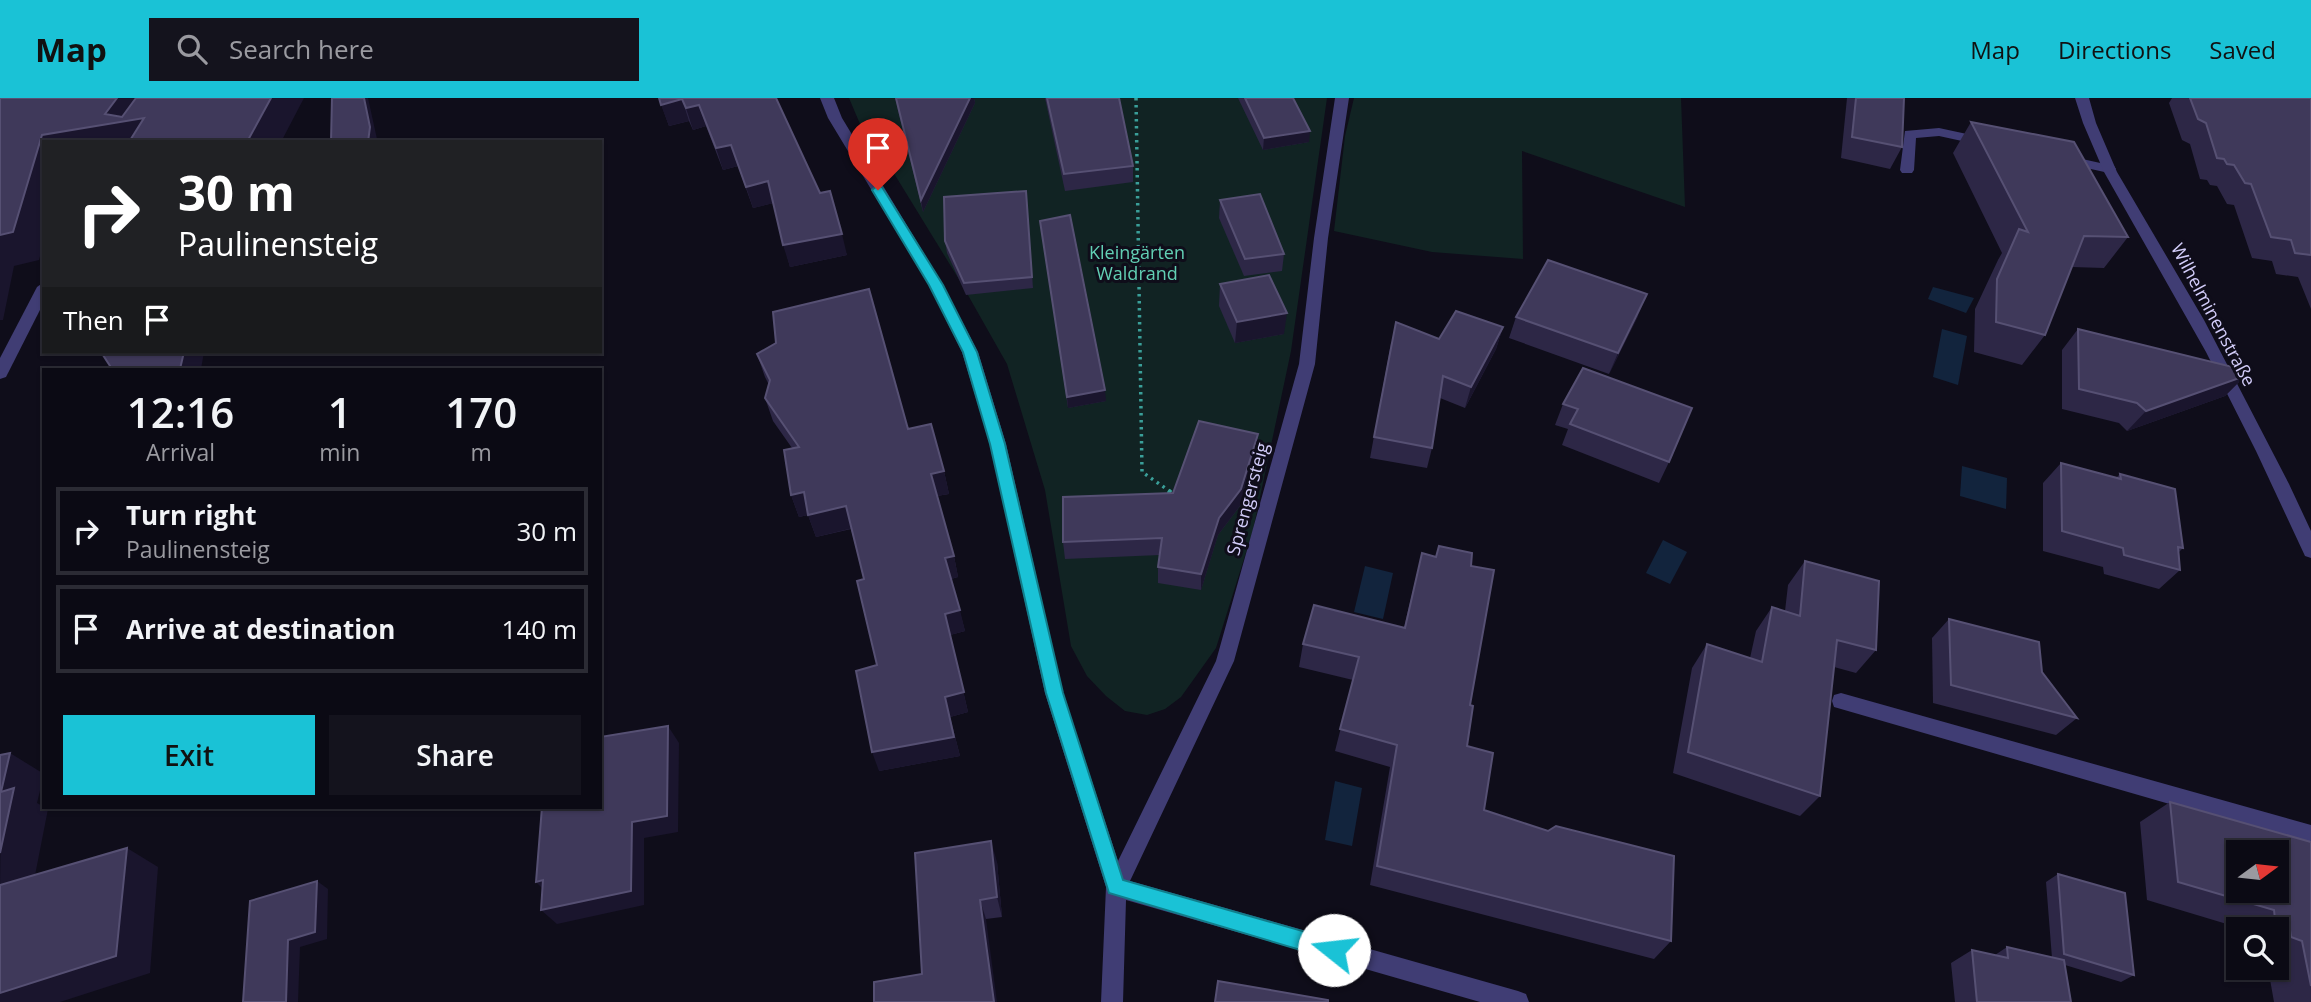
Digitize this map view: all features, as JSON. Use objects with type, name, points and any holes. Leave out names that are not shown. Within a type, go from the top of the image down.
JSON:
[{"type":"street","points":[[827,98],[835,118],[936,285],[970,352],[998,444],[1054,693],[1116,887],[1112,1002]]},
{"type":"street","name":"Sprengersteig","points":[[1116,887],[1225,661],[1307,364],[1321,238],[1342,98]]},
{"type":"street","name":"Wilhelminenstraße","points":[[2081,98],[2109,169],[2185,300],[2285,489],[2311,551]]},
{"type":"street","points":[[1907,170],[1910,134],[1939,132],[1993,144]]},
{"type":"street","points":[[2047,156],[2109,169]]},
{"type":"street","points":[[0,373],[42,291]]},
{"type":"street","points":[[1841,701],[2311,835]]},
{"type":"street","points":[[1116,887],[1518,1002]]},
{"type":"path","points":[[1136,98],[1142,472],[1187,504]]},
{"type":"green space","name":"Kleingärten Waldrand","points":[[849,98],[1327,98],[1291,351],[1253,530],[1216,648],[1181,697],[1165,709],[1147,715],[1125,711],[1087,676],[1071,646],[1045,490],[1007,364],[960,281],[887,162],[860,124]]},
{"type":"green space","points":[[1354,98],[1681,98],[1685,207],[1522,151],[1523,259],[1432,252],[1334,231],[1345,136]]},
{"type":"water","points":[[1933,287],[1974,298],[1966,313],[1928,299]]},
{"type":"water","points":[[1942,329],[1967,336],[1958,385],[1933,377]]},
{"type":"water","points":[[1962,466],[2007,478],[2006,509],[1960,496]]},
{"type":"water","points":[[1663,540],[1687,552],[1670,584],[1646,573]]},
{"type":"water","points":[[1365,566],[1393,573],[1383,619],[1354,612]]},
{"type":"water","points":[[1335,781],[1362,788],[1352,846],[1325,840]]},
{"type":"building","points":[[0,98],[117,98],[105,114],[122,117],[136,98],[271,98],[248,140],[130,140],[144,118],[42,135],[13,232],[0,235]]},
{"type":"building","points":[[332,98],[364,98],[370,127],[368,140],[331,140]]},
{"type":"building","points":[[659,98],[776,98],[820,193],[830,191],[842,234],[783,245],[768,181],[746,187],[731,145],[716,148],[699,105],[686,108],[682,99],[661,105]]},
{"type":"building","points":[[896,98],[970,98],[921,200]]},
{"type":"building","points":[[1047,98],[1119,98],[1133,166],[1064,174]]},
{"type":"building","points":[[1245,98],[1293,98],[1310,131],[1264,138]]},
{"type":"building","points":[[1856,98],[1904,98],[1902,147],[1852,137]]},
{"type":"building","points":[[2190,98],[2311,98],[2311,255],[2295,253],[2291,240],[2271,237],[2251,184],[2245,183],[2234,165],[2217,158],[2206,123],[2198,119]]},
{"type":"building","points":[[1971,122],[2074,142],[2128,237],[2084,236],[2045,335],[1996,322],[1997,279],[2019,229],[2028,232]]},
{"type":"building","points":[[1026,191],[1032,277],[964,283],[945,241],[944,197]]},
{"type":"building","points":[[1260,194],[1284,254],[1245,259],[1220,200]]},
{"type":"building","points":[[1070,215],[1105,390],[1067,397],[1040,221]]},
{"type":"building","points":[[1548,260],[1647,294],[1618,353],[1516,317]]},
{"type":"building","points":[[1269,275],[1287,313],[1237,322],[1220,284]]},
{"type":"building","points":[[869,289],[908,429],[931,424],[944,471],[931,474],[954,556],[945,558],[960,610],[945,614],[964,692],[945,697],[954,737],[872,752],[856,671],[877,665],[857,581],[864,579],[846,506],[808,515],[804,492],[791,495],[784,450],[799,447],[765,398],[770,380],[757,354],[776,343],[773,312]]},
{"type":"building","points":[[1456,311],[1503,327],[1471,387],[1443,376],[1432,448],[1374,437],[1396,322],[1439,339]]},
{"type":"building","points":[[2078,329],[2241,369],[2245,376],[2146,411],[2137,403],[2079,389]]},
{"type":"building","points":[[102,354],[184,354],[180,368],[111,368]]},
{"type":"building","points":[[1583,368],[1692,408],[1669,462],[1570,424],[1578,409],[1563,404]]},
{"type":"building","points":[[1199,421],[1258,434],[1241,489],[1219,518],[1201,574],[1158,567],[1162,538],[1063,542],[1063,497],[1173,493]]},
{"type":"building","points":[[2061,463],[2121,479],[2120,474],[2175,489],[2183,548],[2178,547],[2180,570],[2124,555],[2123,548],[2062,531]]},
{"type":"building","points":[[1439,546],[1472,553],[1471,566],[1494,570],[1470,705],[1473,706],[1467,746],[1493,753],[1484,810],[1548,831],[1556,826],[1674,856],[1671,941],[1377,866],[1397,745],[1340,729],[1359,657],[1303,644],[1314,605],[1405,628],[1422,553],[1436,557]]},
{"type":"building","points":[[1805,561],[1879,581],[1876,650],[1837,640],[1820,796],[1688,752],[1707,644],[1762,662],[1772,607],[1800,616]]},
{"type":"building","points":[[1949,619],[2039,642],[2042,672],[2077,718],[1951,685]]},
{"type":"building","points":[[668,726],[667,816],[632,822],[631,891],[541,910],[543,880],[536,882],[542,809],[602,809],[602,737]]},
{"type":"building","points":[[10,753],[1,792],[14,788],[0,853],[0,755]]},
{"type":"building","points":[[2170,802],[2311,842],[2311,986],[2302,941],[2291,937],[2289,917],[2275,917],[2274,910],[2250,903],[2289,903],[2289,840],[2226,840],[2226,896],[2178,882]]},
{"type":"building","points":[[991,841],[997,897],[980,900],[994,1002],[874,1002],[874,982],[922,974],[915,853]]},
{"type":"building","points":[[127,848],[116,956],[0,993],[0,885]]},
{"type":"building","points":[[2058,874],[2125,893],[2134,975],[2064,954]]},
{"type":"building","points":[[317,881],[315,932],[288,940],[286,1002],[243,1002],[250,901]]},
{"type":"building","points":[[2007,947],[2064,960],[2071,1002],[1977,1002],[1972,950],[2008,958]]},
{"type":"building","points":[[1218,981],[1328,1000],[1328,1002],[1215,1002]]},
{"type":"route","points":[[878,190],[936,285],[970,352],[998,444],[1054,693],[1116,887],[1334,950]]}]
